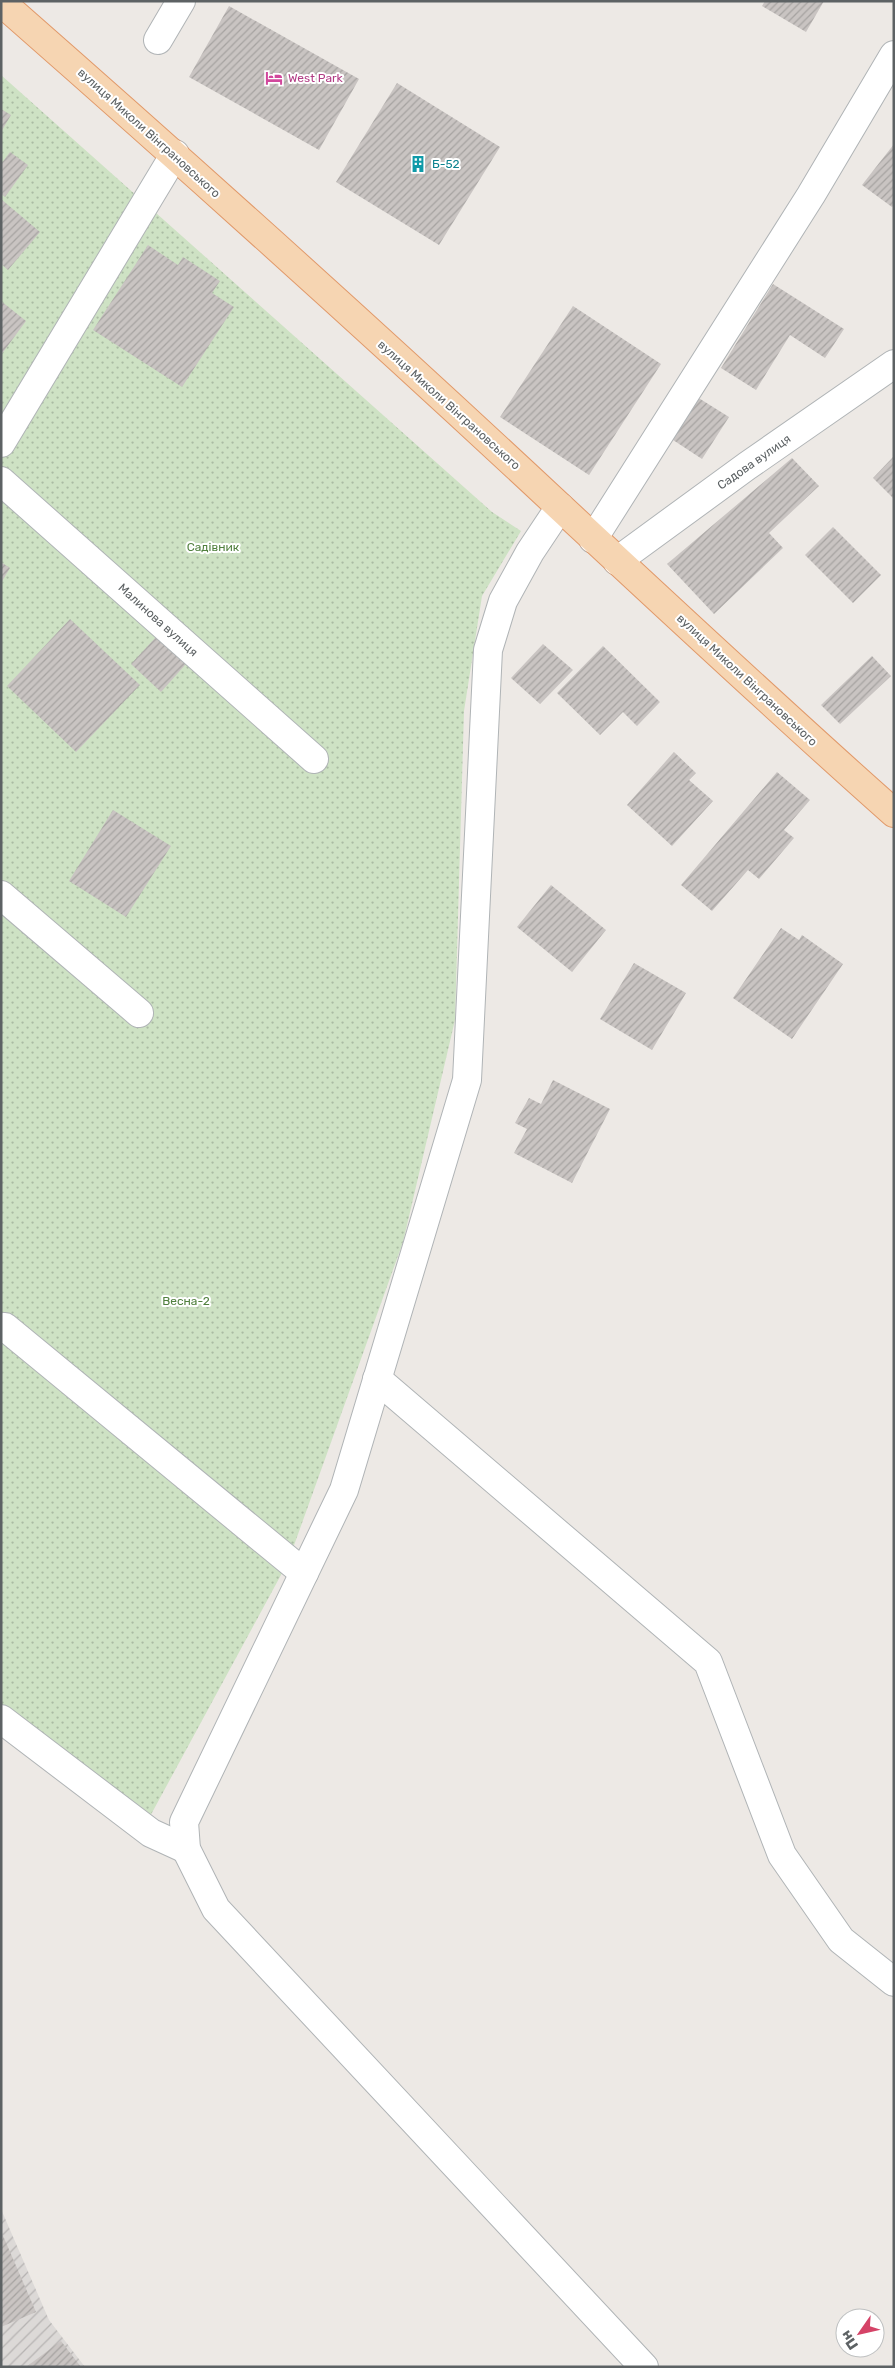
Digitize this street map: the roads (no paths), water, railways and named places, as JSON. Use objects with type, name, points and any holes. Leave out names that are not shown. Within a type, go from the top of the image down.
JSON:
[{"type":"main road","name":"вулиця Миколи Вінграновського","points":[[1,2],[175,154],[560,507],[616,561],[894,813]]},
{"type":"street","points":[[158,40],[181,1]]},
{"type":"street","points":[[593,539],[811,195],[894,56]]},
{"type":"street","points":[[1,443],[175,154]]},
{"type":"street","name":"Садова вулиця","points":[[616,561],[747,466],[894,364]]},
{"type":"street","name":"Малинова вулиця","points":[[1,481],[314,759]]},
{"type":"street","points":[[560,507],[530,552],[503,601],[488,650],[466,1080],[344,1490],[184,1822],[186,1849],[216,1909],[644,2367]]},
{"type":"street","points":[[1,895],[140,1013]]},
{"type":"street","points":[[5,1327],[304,1573]]},
{"type":"street","points":[[377,1380],[708,1662],[782,1855],[841,1940],[894,1982]]},
{"type":"street","points":[[1,1719],[152,1833],[186,1849]]},
{"type":"place","name":"West Park","points":[[274,78]]},
{"type":"place","name":"Б-52","points":[[418,164]]},
{"type":"park label","name":"Садівник","points":[[213,547]]},
{"type":"park label","name":"Весна-2","points":[[186,1301]]}]
